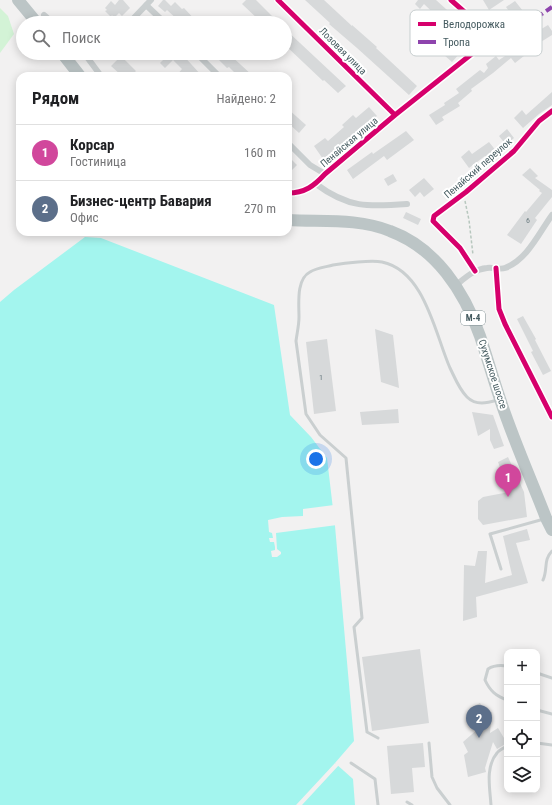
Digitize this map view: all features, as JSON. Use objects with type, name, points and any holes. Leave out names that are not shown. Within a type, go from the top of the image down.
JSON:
[{"type":"highway","points":[[18,0],[37,16]]},
{"type":"highway","points":[[68,60],[77,72]]},
{"type":"highway","name":"Сухумское шоссе","points":[[292,220],[366,224],[389,230],[409,239],[429,254],[446,273],[469,308],[500,400],[552,530]]},
{"type":"street","name":"Лозовая улица","points":[[278,0],[395,115]]},
{"type":"street","name":"Пенайская улица","points":[[451,0],[462,10]]},
{"type":"street","points":[[136,16],[149,2],[160,16]]},
{"type":"street","name":"Пенайская улица","points":[[292,192],[307,190],[316,184],[325,174],[395,115],[469,56]]},
{"type":"street","points":[[89,60],[98,72]]},
{"type":"street","points":[[203,60],[215,72]]},
{"type":"street","name":"Пенайский переулок","points":[[475,271],[460,248],[433,221],[434,216],[463,194],[514,151],[539,121],[552,111]]},
{"type":"street","points":[[292,147],[310,165],[325,174]]},
{"type":"street","points":[[316,184],[330,194],[354,203],[374,206],[407,204]]},
{"type":"street","points":[[455,286],[475,271],[486,268],[504,268],[515,263],[526,253],[552,215]]},
{"type":"street","points":[[496,268],[499,309],[505,324],[552,416]]},
{"type":"lane","points":[[378,738],[367,732],[354,626],[362,618],[346,458],[320,435],[306,414],[296,341],[300,319],[299,290],[304,278],[309,272],[334,265],[381,262],[395,267],[418,288],[424,299],[444,355],[459,385],[468,398],[477,403],[484,404],[500,400]]},
{"type":"lane","points":[[501,569],[490,534],[546,518]]},
{"type":"lane","points":[[543,580],[545,577],[547,556],[552,551]]},
{"type":"lane","points":[[504,666],[491,666],[488,668],[485,680],[491,691],[504,699]]},
{"type":"lane","points":[[540,674],[552,678]]},
{"type":"lane","points":[[540,711],[552,714]]},
{"type":"lane","points":[[429,743],[432,777],[437,788],[450,805]]},
{"type":"lane","points":[[540,743],[552,745]]},
{"type":"lane","points":[[491,805],[489,773],[491,763],[497,753],[504,748]]},
{"type":"lane","points":[[351,763],[375,779],[378,805]]},
{"type":"lane","points":[[408,802],[412,805]]},
{"type":"path","points":[[463,194],[469,220],[475,271]]},
{"type":"green space","points":[[0,8],[8,16],[14,34],[0,53]]},
{"type":"water","points":[[85,237],[101,238],[274,305],[290,415],[311,437],[327,458],[335,526],[354,741],[335,763],[353,779],[355,805],[0,805],[0,302]]},
{"type":"pier","points":[[334,505],[337,525],[276,533],[277,549],[281,552],[281,554],[277,557],[272,557],[271,551],[275,550],[275,547],[274,542],[270,542],[269,538],[273,538],[272,533],[269,532],[268,520],[282,517],[303,516],[303,509]]},
{"type":"pier","points":[[335,763],[339,765],[302,805],[296,805]]},
{"type":"building","points":[[119,0],[123,0],[130,8],[122,16],[119,13],[116,16],[110,16],[105,11],[107,10],[105,8],[111,1],[115,5]]},
{"type":"building","points":[[163,0],[171,6],[165,12],[158,6]]},
{"type":"building","points":[[246,0],[256,0],[272,16],[255,16],[242,4]]},
{"type":"building","points":[[305,0],[324,0],[377,47],[376,48],[417,86],[409,95],[329,24],[330,23]]},
{"type":"building","points":[[418,0],[436,0],[447,10],[430,10],[424,4],[420,9],[415,4]]},
{"type":"building","points":[[483,0],[504,0],[489,10]]},
{"type":"building","points":[[515,1],[522,10],[508,10],[506,7]]},
{"type":"building","points":[[175,2],[182,9],[184,8],[191,16],[173,16],[167,10]]},
{"type":"building","points":[[548,25],[552,31],[552,35],[542,41],[542,29]]},
{"type":"building","points":[[292,36],[346,86],[338,93],[324,80],[323,81],[292,52]]},
{"type":"building","points":[[445,56],[457,56],[452,62]]},
{"type":"building","points":[[496,56],[499,60],[505,56],[524,56],[515,63],[511,58],[471,89],[472,91],[458,103],[460,106],[442,117],[444,120],[436,125],[429,115],[445,105],[444,103],[459,93],[456,89],[480,70],[484,73],[488,68],[486,64]]},
{"type":"building","points":[[117,60],[125,60],[136,71],[118,72],[111,66]]},
{"type":"building","points":[[163,60],[173,60],[165,68],[160,63]]},
{"type":"building","points":[[173,60],[187,60],[198,72],[179,72],[182,69]]},
{"type":"building","points":[[219,60],[236,60],[249,72],[234,72],[229,67],[227,68]]},
{"type":"building","points":[[552,92],[552,105],[523,128],[514,118],[522,110],[526,115]]},
{"type":"building","points":[[369,107],[377,116],[340,147],[323,159],[314,146],[325,138],[328,141],[344,127],[342,125],[353,115],[356,118]]},
{"type":"building","points":[[292,113],[306,125],[299,133],[292,127]]},
{"type":"building","points":[[507,129],[514,138],[506,145],[499,136]]},
{"type":"building","points":[[406,131],[414,140],[387,160],[384,156],[353,179],[347,170],[372,152],[373,154]]},
{"type":"building","points":[[489,142],[497,152],[488,159],[485,156],[469,168],[461,157],[469,150],[472,154]]},
{"type":"building","points":[[292,160],[297,165],[292,170]]},
{"type":"building","points":[[530,168],[538,176],[535,178],[552,190],[552,197],[535,218],[537,220],[521,244],[507,235],[525,211],[526,212],[542,193],[522,175]]},
{"type":"building","points":[[393,174],[397,181],[388,186],[384,179]]},
{"type":"building","points":[[424,178],[434,189],[424,197],[420,192],[415,197],[409,190]]},
{"type":"building","points":[[406,212],[421,219],[418,225],[403,218]]},
{"type":"building","points":[[523,316],[551,371],[543,375],[517,319]]},
{"type":"building","points":[[375,329],[393,335],[399,388],[381,382]]},
{"type":"building","points":[[327,339],[336,411],[314,414],[306,342]]},
{"type":"building","points":[[398,409],[399,423],[362,425],[360,412]]},
{"type":"building","points":[[472,412],[493,415],[504,446],[494,449],[490,440],[490,429],[478,436]]},
{"type":"building","points":[[508,457],[524,492],[527,517],[483,525],[478,519],[478,501],[483,497],[509,492],[498,462]]},
{"type":"building","points":[[527,529],[530,540],[516,543],[528,583],[476,597],[477,617],[463,621],[464,565],[475,566],[478,551],[487,551],[485,583],[512,575],[503,536]]},
{"type":"building","points":[[420,649],[429,723],[372,731],[362,657]]},
{"type":"building","points":[[480,703],[486,713],[492,712],[490,733],[498,728],[504,738],[504,745],[497,749],[493,742],[485,768],[486,772],[468,777],[464,755],[468,752],[463,742],[479,728],[472,719],[470,708]]},
{"type":"building","points":[[423,743],[425,767],[412,768],[414,792],[391,794],[387,746]]},
{"type":"marked path","points":[[542,14],[552,7]]},
{"type":"cycle path","points":[[278,0],[395,115]]},
{"type":"cycle path","points":[[451,0],[462,10]]},
{"type":"cycle path","points":[[292,193],[309,188],[317,182],[395,115],[469,56]]},
{"type":"cycle path","points":[[475,271],[460,248],[433,221],[434,216],[466,192],[514,151],[539,121],[552,111]]},
{"type":"cycle path","points":[[496,268],[499,309],[505,324],[552,417]]},
{"type":"place","name":"Корсар","points":[[508,497]]},
{"type":"place","name":"Бизнес-центр Бавария","points":[[479,738]]}]
